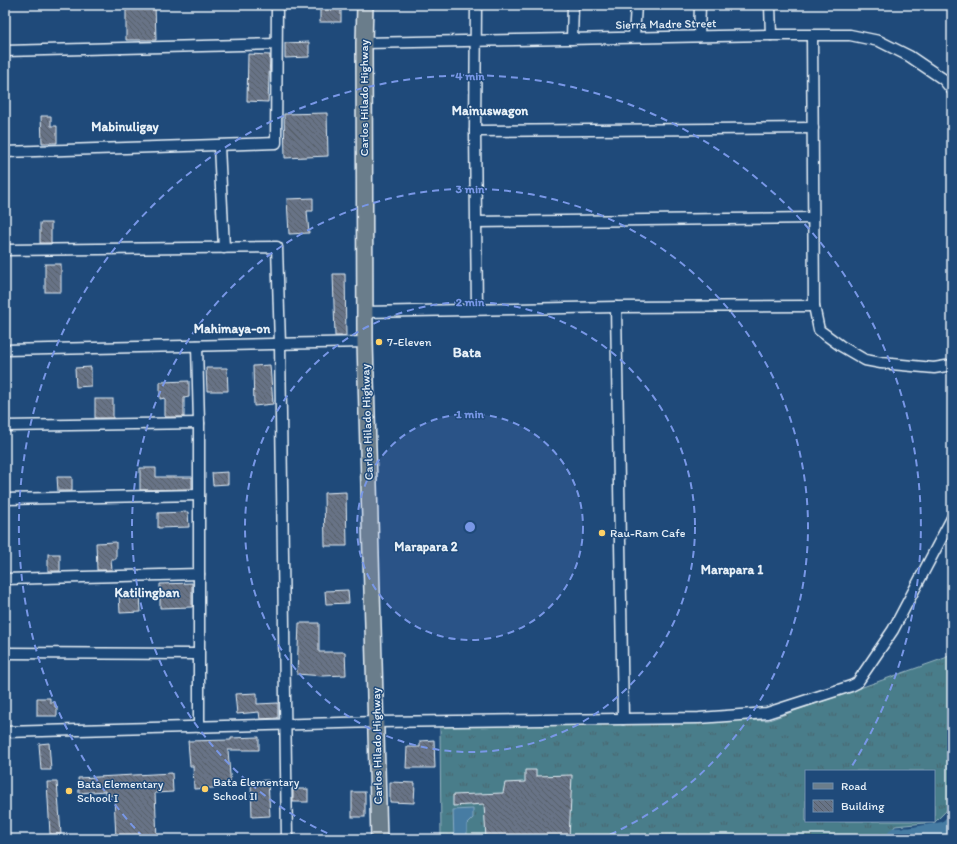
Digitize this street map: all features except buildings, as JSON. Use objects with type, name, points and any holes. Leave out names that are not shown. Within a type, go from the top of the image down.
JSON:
[{"type":"main road","name":"Carlos Hilado Highway","points":[[364,5],[365,342],[377,722],[379,839]]},
{"type":"street","points":[[5,152],[276,143],[277,5]]},
{"type":"street","points":[[476,5],[475,132],[477,309]]},
{"type":"street","points":[[572,39],[573,5]]},
{"type":"street","points":[[634,37],[636,5]]},
{"type":"street","points":[[699,36],[700,5]]},
{"type":"street","points":[[770,5],[771,35]]},
{"type":"street","name":"Sierra Madre Street","points":[[364,43],[634,37],[850,35],[879,41],[909,56],[943,80],[952,90]]},
{"type":"street","points":[[812,36],[814,306],[819,330],[841,346],[865,360],[934,368],[952,366]]},
{"type":"street","points":[[5,51],[276,44]]},
{"type":"street","points":[[475,132],[813,128]]},
{"type":"street","points":[[218,146],[224,248]]},
{"type":"street","points":[[476,222],[813,218]]},
{"type":"street","points":[[5,250],[276,247],[280,344],[287,839]]},
{"type":"street","points":[[365,312],[616,307],[814,306]]},
{"type":"street","points":[[616,307],[623,719]]},
{"type":"street","points":[[5,350],[365,342]]},
{"type":"street","points":[[197,346],[199,423],[199,728]]},
{"type":"street","points":[[5,426],[199,423]]},
{"type":"street","points":[[5,499],[199,495]]},
{"type":"street","points":[[5,732],[285,726],[377,722],[699,718],[767,713],[851,686],[859,681],[893,630],[952,518]]},
{"type":"street","points":[[5,579],[199,574]]},
{"type":"street","points":[[5,653],[198,654]]},
{"type":"green space","points":[[952,654],[952,805],[935,822],[895,826],[887,839],[441,839],[440,726],[769,720],[945,658]]},
{"type":"water","points":[[473,809],[473,818],[467,824],[467,839],[454,839],[453,810]]},
{"type":"waterway","points":[[895,839],[896,836],[911,836],[946,830],[952,824]]},
{"type":"place","name":"7-Eleven","points":[[379,342]]},
{"type":"place","name":"Rau-Ram Cafe","points":[[602,533]]},
{"type":"place","name":"Bata Elementary School II","points":[[205,789]]},
{"type":"place","name":"Bata Elementary School I","points":[[69,791]]},
{"type":"district","name":"Mainuswagon","points":[[490,110]]},
{"type":"district","name":"Mabinuligay","points":[[125,126]]},
{"type":"district","name":"Mahimaya-on","points":[[232,328]]},
{"type":"district","name":"Bata","points":[[467,352]]},
{"type":"district","name":"Marapara 2","points":[[426,546]]},
{"type":"district","name":"Marapara 1","points":[[732,569]]},
{"type":"district","name":"Katilingban","points":[[147,592]]}]
